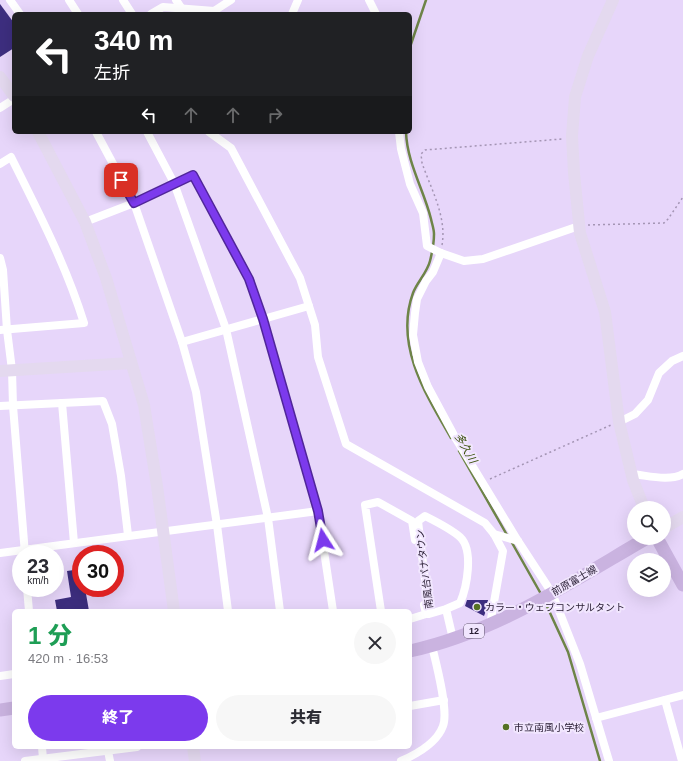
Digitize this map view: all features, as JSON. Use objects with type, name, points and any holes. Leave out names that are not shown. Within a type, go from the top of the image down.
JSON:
[{"type":"main road","name":"前原富士線","points":[[412,651],[432,646],[490,625],[535,603],[635,545]]},
{"type":"main road","points":[[661,545],[683,585]]},
{"type":"main road","points":[[0,710],[12,708]]},
{"type":"street","points":[[10,0],[19,12]]},
{"type":"street","points":[[69,0],[77,12]]},
{"type":"street","points":[[123,0],[131,12]]},
{"type":"street","points":[[176,0],[182,9]]},
{"type":"street","points":[[154,12],[163,7],[214,11],[230,0]]},
{"type":"street","points":[[293,12],[298,0]]},
{"type":"street","points":[[369,0],[375,12]]},
{"type":"street","points":[[614,0],[588,56],[575,97],[572,139],[580,233],[605,312],[620,422],[631,474],[641,501]]},
{"type":"street","points":[[0,77],[12,94]]},
{"type":"street","points":[[0,108],[12,99]]},
{"type":"street","points":[[39,134],[85,222],[106,278],[144,405],[174,609]]},
{"type":"street","points":[[97,134],[134,203],[182,342],[196,392],[217,525],[228,609]]},
{"type":"street","points":[[148,134],[174,183],[226,329],[268,518],[280,609]]},
{"type":"street","points":[[212,134],[231,148],[300,278],[315,324],[318,357],[346,444],[484,523],[494,534],[502,551],[490,625]]},
{"type":"street","points":[[399,134],[401,149],[410,184],[423,213],[427,246],[438,252],[464,261],[483,259],[579,226]]},
{"type":"street","points":[[0,164],[11,157],[56,248],[76,298],[84,323],[4,330]]},
{"type":"street","points":[[85,222],[134,203],[193,175],[249,279],[263,319],[318,511],[333,609]]},
{"type":"street","points":[[438,252],[433,272],[426,281],[418,299],[413,326],[418,362],[428,387],[449,426],[483,483],[514,540],[552,593],[580,664],[609,761]]},
{"type":"street","points":[[0,258],[3,270],[6,371],[13,406],[23,545]]},
{"type":"street","points":[[182,342],[309,306]]},
{"type":"street","points":[[620,422],[635,414],[648,400],[659,373],[672,361],[683,356]]},
{"type":"street","points":[[6,371],[131,363]]},
{"type":"street","points":[[0,406],[103,401],[113,431],[121,476],[128,536]]},
{"type":"street","points":[[62,403],[74,543]]},
{"type":"street","points":[[631,474],[666,477],[680,476],[683,474]]},
{"type":"street","points":[[381,609],[365,505],[378,502],[412,521],[426,614],[412,618]]},
{"type":"street","points":[[63,545],[318,511]]},
{"type":"street","name":"南風台パナタウン","points":[[425,516],[461,538],[468,553],[467,581],[464,593],[460,603],[446,609],[429,614],[418,521],[425,516]]},
{"type":"street","points":[[671,524],[683,517]]},
{"type":"street","points":[[494,534],[514,540]]},
{"type":"street","points":[[0,553],[12,552]]},
{"type":"street","points":[[28,597],[29,609]]},
{"type":"street","name":"南風台パナタウン","points":[[446,609],[453,639]]},
{"type":"street","points":[[405,760],[430,745],[438,736],[444,724],[444,700],[432,646]]},
{"type":"street","points":[[0,676],[12,674]]},
{"type":"street","points":[[596,718],[683,695]]},
{"type":"street","points":[[412,706],[444,700]]},
{"type":"street","points":[[665,700],[682,761]]},
{"type":"street","points":[[42,749],[44,759]]},
{"type":"street","points":[[26,761],[122,749]]},
{"type":"street","points":[[193,749],[195,761]]},
{"type":"street","points":[[108,751],[110,761]]},
{"type":"path","points":[[438,252],[444,234],[441,215],[422,163],[421,154],[425,150],[572,139]]},
{"type":"path","points":[[579,226],[664,223],[683,197]]},
{"type":"path","points":[[483,483],[620,422]]},
{"type":"building","points":[[0,4],[12,20],[12,49],[0,57]]},
{"type":"building","points":[[72,570],[72,597],[87,597],[89,609],[57,609],[55,600],[71,597],[67,571]]},
{"type":"building","name":"カラー・ウェブコンサルタント","points":[[467,600],[488,600],[484,616],[465,606]]},
{"type":"waterway","name":"多久川","points":[[412,41],[426,0]]},
{"type":"waterway","name":"多久川","points":[[406,134],[409,155],[428,208],[434,234],[429,265],[413,293],[408,312],[407,332],[410,350],[423,387],[451,438]]},
{"type":"waterway","name":"多久川","points":[[459,451],[507,535]]},
{"type":"waterway","name":"多久川","points":[[511,541],[541,594]]},
{"type":"waterway","name":"多久川","points":[[545,602],[568,652],[600,761]]},
{"type":"place","name":"カラー・ウェブコンサルタント","points":[[477,607]]},
{"type":"place","name":"市立南風小学校","points":[[506,727]]},
{"type":"route","points":[[121,180],[134,203],[193,175],[249,279],[263,319],[318,511],[323,540]]}]
